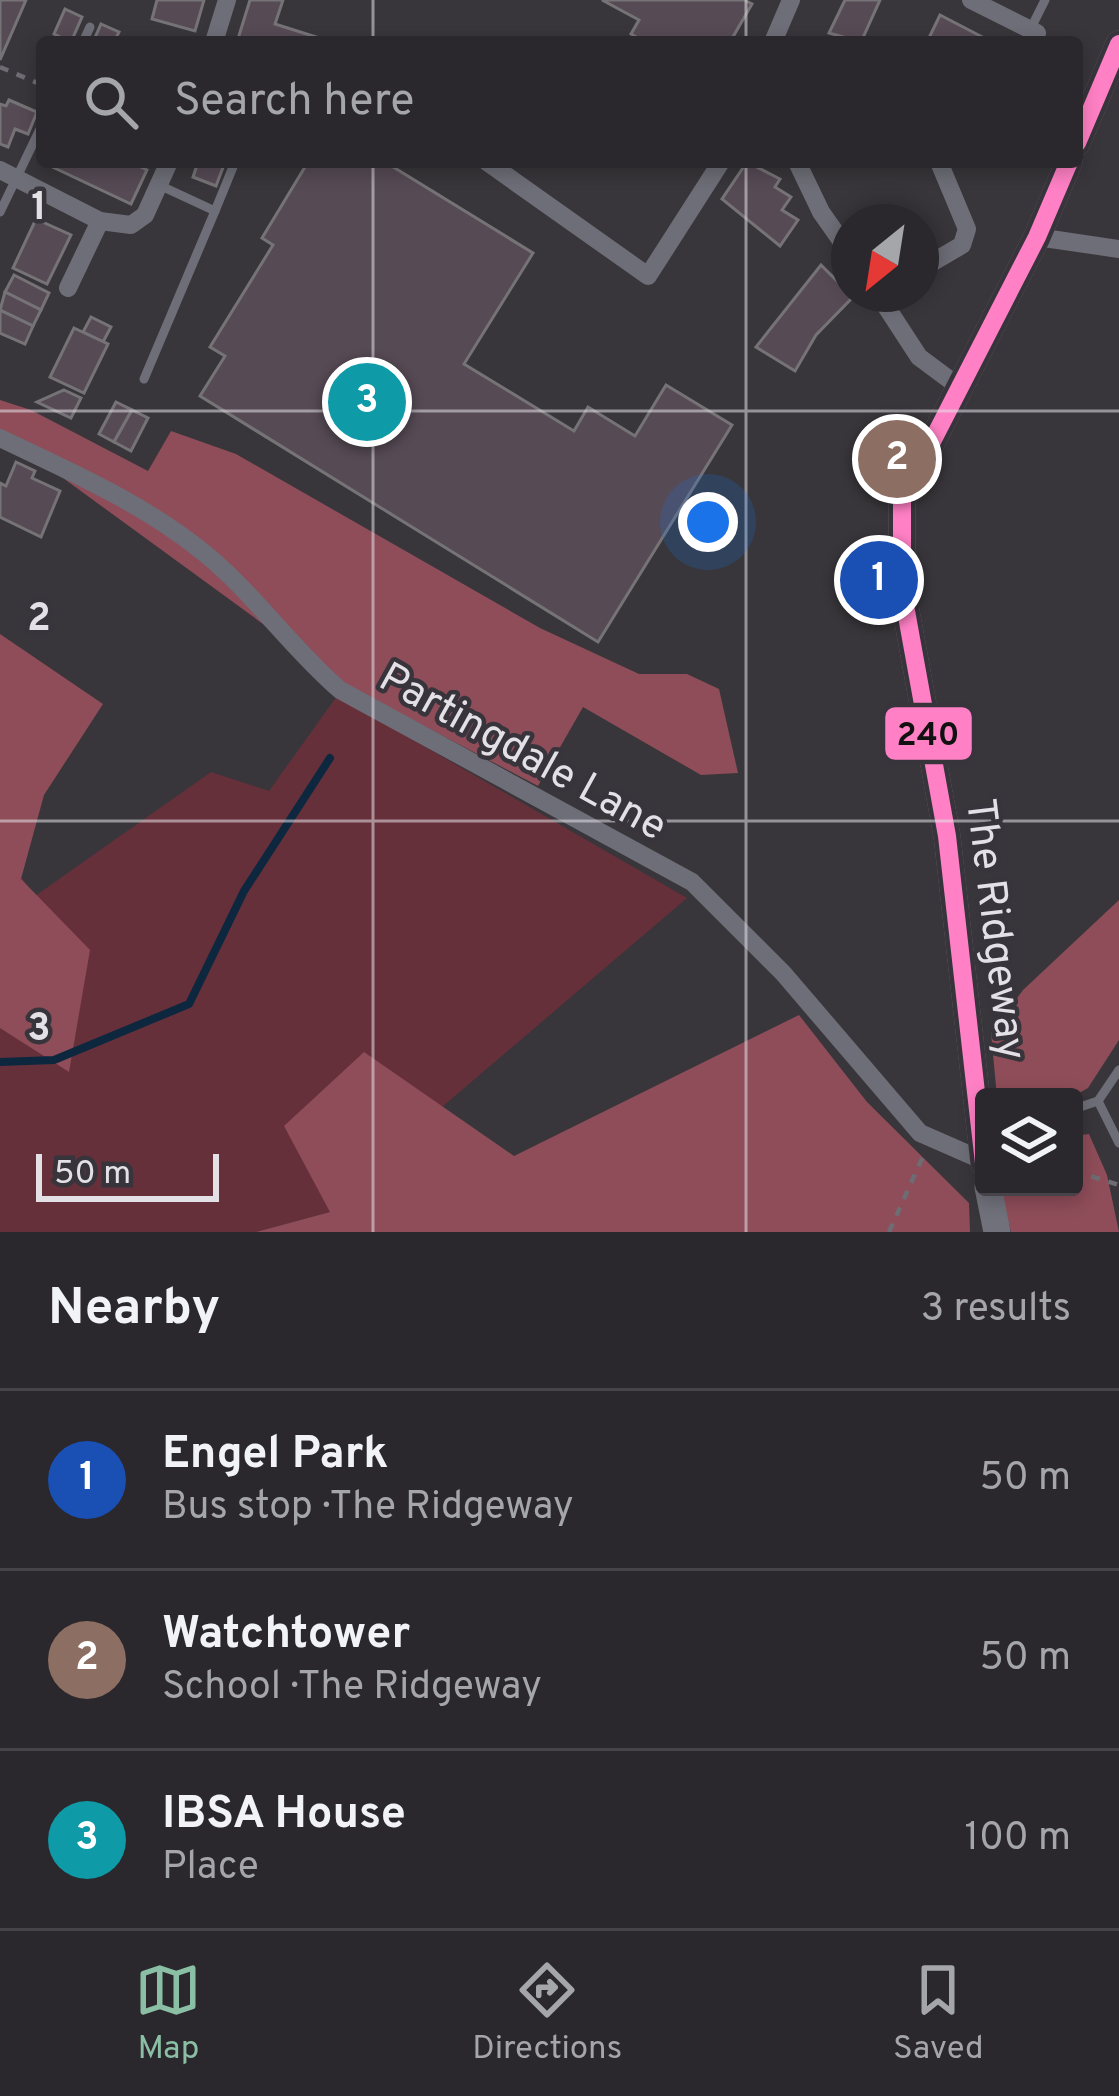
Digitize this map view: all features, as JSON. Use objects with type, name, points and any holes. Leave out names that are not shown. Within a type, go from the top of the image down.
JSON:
[{"type":"main road","points":[[1083,129],[1119,44]]},
{"type":"main road","name":"The Ridgeway","points":[[976,1088],[947,836],[902,589],[902,500],[1037,237],[1066,168]]},
{"type":"main road","points":[[990,1196],[998,1232]]},
{"type":"street","points":[[216,36],[227,0]]},
{"type":"street","points":[[971,0],[1034,31]]},
{"type":"street","points":[[774,36],[786,2]]},
{"type":"street","points":[[8,174],[100,220],[131,225],[145,215],[166,168]]},
{"type":"street","points":[[495,168],[648,276],[717,168]]},
{"type":"street","points":[[800,168],[831,221]]},
{"type":"street","points":[[939,258],[962,245],[967,229],[942,168]]},
{"type":"street","points":[[68,288],[100,220]]},
{"type":"street","points":[[1037,237],[1119,249]]},
{"type":"street","points":[[890,312],[919,357],[958,386]]},
{"type":"street","name":"Partingdale Lane","points":[[0,438],[146,509],[256,599],[299,655],[340,690],[692,882],[782,973],[920,1133],[975,1149]]},
{"type":"lane","points":[[1034,31],[1045,0]]},
{"type":"lane","points":[[86,36],[90,27]]},
{"type":"lane","points":[[0,212],[8,174],[36,134]]},
{"type":"lane","points":[[144,379],[233,168]]},
{"type":"lane","points":[[158,185],[215,211]]},
{"type":"lane","points":[[1083,1106],[1098,1100],[1119,1070]]},
{"type":"lane","points":[[1098,1100],[1119,1143]]},
{"type":"path","points":[[0,67],[36,82]]},
{"type":"path","points":[[889,1232],[927,1148],[920,1133]]},
{"type":"path","points":[[1083,1174],[1119,1185]]},
{"type":"shaded area","points":[[0,400],[31,410],[148,471],[171,431],[236,454],[540,628],[639,674],[687,674],[719,689],[738,773],[701,775],[583,707],[538,786],[348,686],[0,432]]},
{"type":"shaded area","points":[[0,634],[103,704],[44,795],[21,879],[90,950],[69,1072],[0,1028]]},
{"type":"shaded area","points":[[337,696],[687,898],[442,1107],[365,1053],[330,1212],[256,1232],[0,1232],[0,848],[35,896],[211,772],[269,791]]},
{"type":"shaded area","points":[[1119,900],[1119,1040],[1088,1088],[996,1088],[991,1033],[1023,990]]},
{"type":"shaded area","points":[[799,1015],[867,1102],[969,1203],[970,1232],[256,1232],[330,1212],[284,1126],[364,1052],[514,1156]]},
{"type":"shaded area","points":[[1089,1134],[1107,1175],[1119,1232],[1011,1232],[1002,1196],[1083,1196],[1083,1135]]},
{"type":"building","points":[[0,0],[26,0],[0,60]]},
{"type":"building","points":[[157,0],[204,0],[195,31],[152,19]]},
{"type":"building","points":[[250,0],[283,0],[275,24],[313,36],[239,36]]},
{"type":"building","points":[[602,0],[744,0],[752,4],[733,36],[634,36],[631,34],[639,20]]},
{"type":"building","points":[[845,0],[880,0],[864,36],[829,33]]},
{"type":"building","points":[[65,9],[82,17],[74,36],[54,34]]},
{"type":"building","points":[[940,15],[980,36],[930,36]]},
{"type":"building","points":[[101,24],[119,32],[117,36],[96,36]]},
{"type":"building","points":[[9,100],[36,112],[28,134],[15,129],[8,147],[0,144],[0,104],[6,106]]},
{"type":"building","points":[[54,168],[147,170],[131,204]]},
{"type":"building","points":[[196,168],[223,168],[216,186],[193,177]]},
{"type":"building","points":[[304,168],[395,168],[533,253],[464,364],[574,431],[588,407],[635,436],[666,385],[732,425],[598,642],[200,396],[225,356],[210,347],[273,245],[262,238]]},
{"type":"building","points":[[743,168],[759,168],[780,179],[775,187],[791,197],[782,210],[798,220],[780,246],[722,199]]},
{"type":"building","points":[[36,219],[71,235],[47,284],[13,268]]},
{"type":"building","points":[[821,265],[831,275],[831,312],[838,312],[816,335],[795,371],[756,347]]},
{"type":"building","points":[[14,275],[49,293],[41,310],[5,292]]},
{"type":"building","points":[[5,292],[41,310],[33,326],[0,310]]},
{"type":"building","points":[[0,310],[33,326],[25,344],[0,333]]},
{"type":"building","points":[[91,317],[111,327],[103,342],[83,332]]},
{"type":"building","points":[[74,328],[108,344],[84,393],[50,377]]},
{"type":"building","points":[[64,390],[81,398],[71,418],[37,402]]},
{"type":"building","points":[[116,402],[132,410],[114,442],[99,434]]},
{"type":"building","points":[[132,410],[148,418],[131,451],[114,442]]},
{"type":"building","points":[[16,462],[35,471],[32,478],[60,491],[41,537],[0,517],[0,483],[6,486]]},
{"type":"waterway","points":[[0,1062],[54,1060],[189,1004],[244,891],[330,758]]},
{"type":"transit line","name":"240","points":[[1083,129],[1119,44]]},
{"type":"transit line","name":"240","points":[[976,1088],[947,836],[902,589],[902,500],[1037,237],[1066,168]]},
{"type":"place","name":"IBSA House","points":[[367,402]]},
{"type":"place","name":"Watchtower","points":[[897,459]]},
{"type":"place","name":"Engel Park","points":[[879,580]]}]
